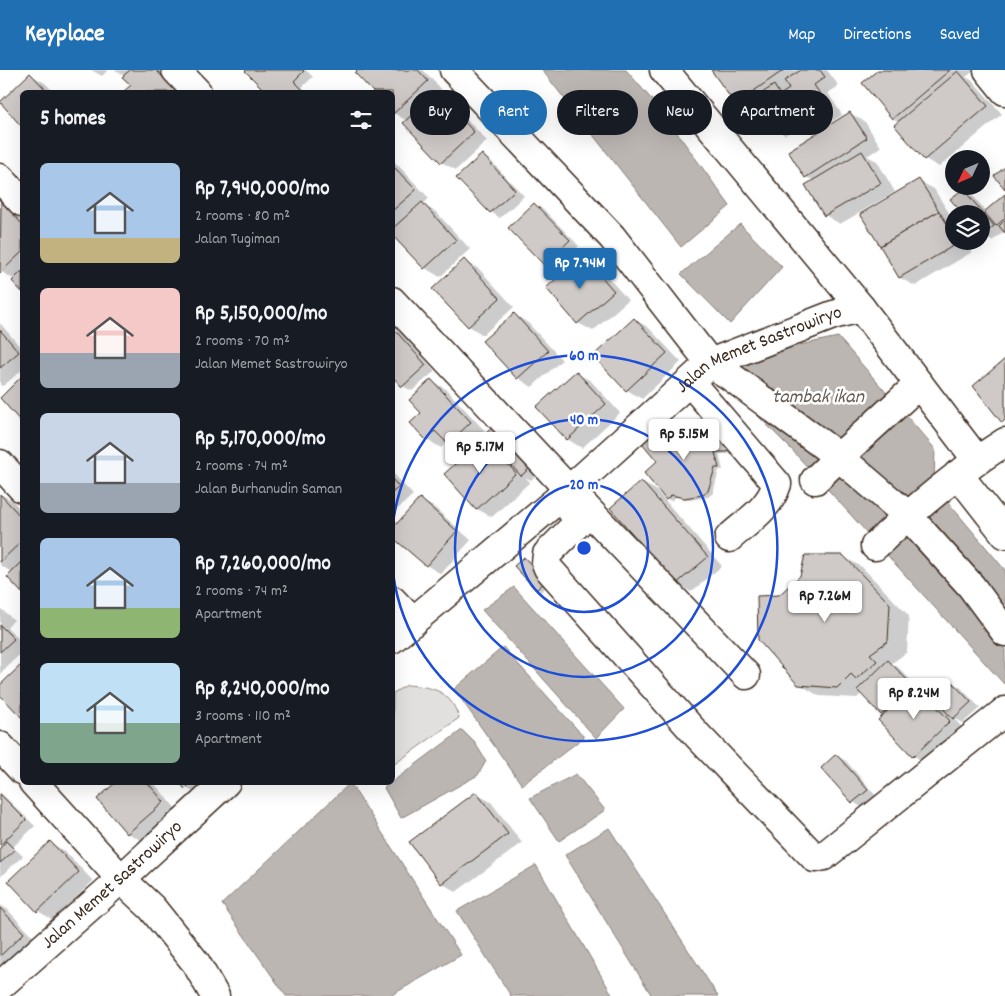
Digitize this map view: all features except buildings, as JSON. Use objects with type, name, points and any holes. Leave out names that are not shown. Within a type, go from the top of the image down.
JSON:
[{"type":"street","points":[[176,70],[195,90]]},
{"type":"street","points":[[454,70],[612,237],[710,363],[839,457],[907,516],[971,586],[1005,632]]},
{"type":"street","points":[[664,70],[861,308],[919,384],[1005,534]]},
{"type":"street","points":[[988,70],[1005,91]]},
{"type":"street","points":[[0,178],[20,200]]},
{"type":"street","points":[[395,304],[564,494],[746,675]]},
{"type":"street","name":"Jalan Memet Sastrowiryo","points":[[403,631],[564,494],[710,363],[833,315],[861,308]]},
{"type":"street","points":[[690,382],[777,484],[766,506],[729,538]]},
{"type":"street","points":[[815,480],[919,384]]},
{"type":"street","points":[[876,546],[907,516],[967,467],[1005,442]]},
{"type":"street","points":[[0,464],[20,486]]},
{"type":"street","points":[[564,494],[579,518],[578,523],[547,554],[546,563],[554,575],[697,735],[815,858],[824,856],[1005,711]]},
{"type":"street","points":[[522,529],[547,554]]},
{"type":"street","points":[[395,608],[403,631]]},
{"type":"street","points":[[0,746],[20,768]]},
{"type":"street","points":[[37,785],[121,879],[152,908],[177,937],[196,963],[215,996]]},
{"type":"street","name":"Jalan Memet Sastrowiryo","points":[[0,986],[121,879],[223,785]]},
{"type":"shaded area","points":[[407,685],[433,689],[451,701],[459,718],[395,764],[395,692]]},
{"type":"water","points":[[542,70],[626,70],[648,95],[648,135],[679,135],[730,206],[681,247],[593,135],[638,135],[638,90],[558,90]]},
{"type":"water","points":[[740,224],[782,267],[730,324],[681,274]]},
{"type":"water","name":"tambak ikan","points":[[838,337],[935,449],[934,481],[947,501],[1005,570],[1004,684],[792,450],[725,383],[738,358]]},
{"type":"water","points":[[514,587],[624,709],[596,738],[482,610]]},
{"type":"water","points":[[503,647],[584,737],[522,785],[454,689]]},
{"type":"water","points":[[462,730],[475,743],[486,761],[478,775],[401,818],[384,788],[388,785],[395,785],[395,780]]},
{"type":"water","points":[[576,774],[605,810],[559,841],[530,798]]},
{"type":"water","points":[[348,785],[351,785],[461,955],[390,996],[286,996],[222,904]]},
{"type":"water","points":[[609,828],[718,996],[652,996],[565,855]]},
{"type":"water","points":[[536,865],[613,996],[511,996],[457,911]]}]
